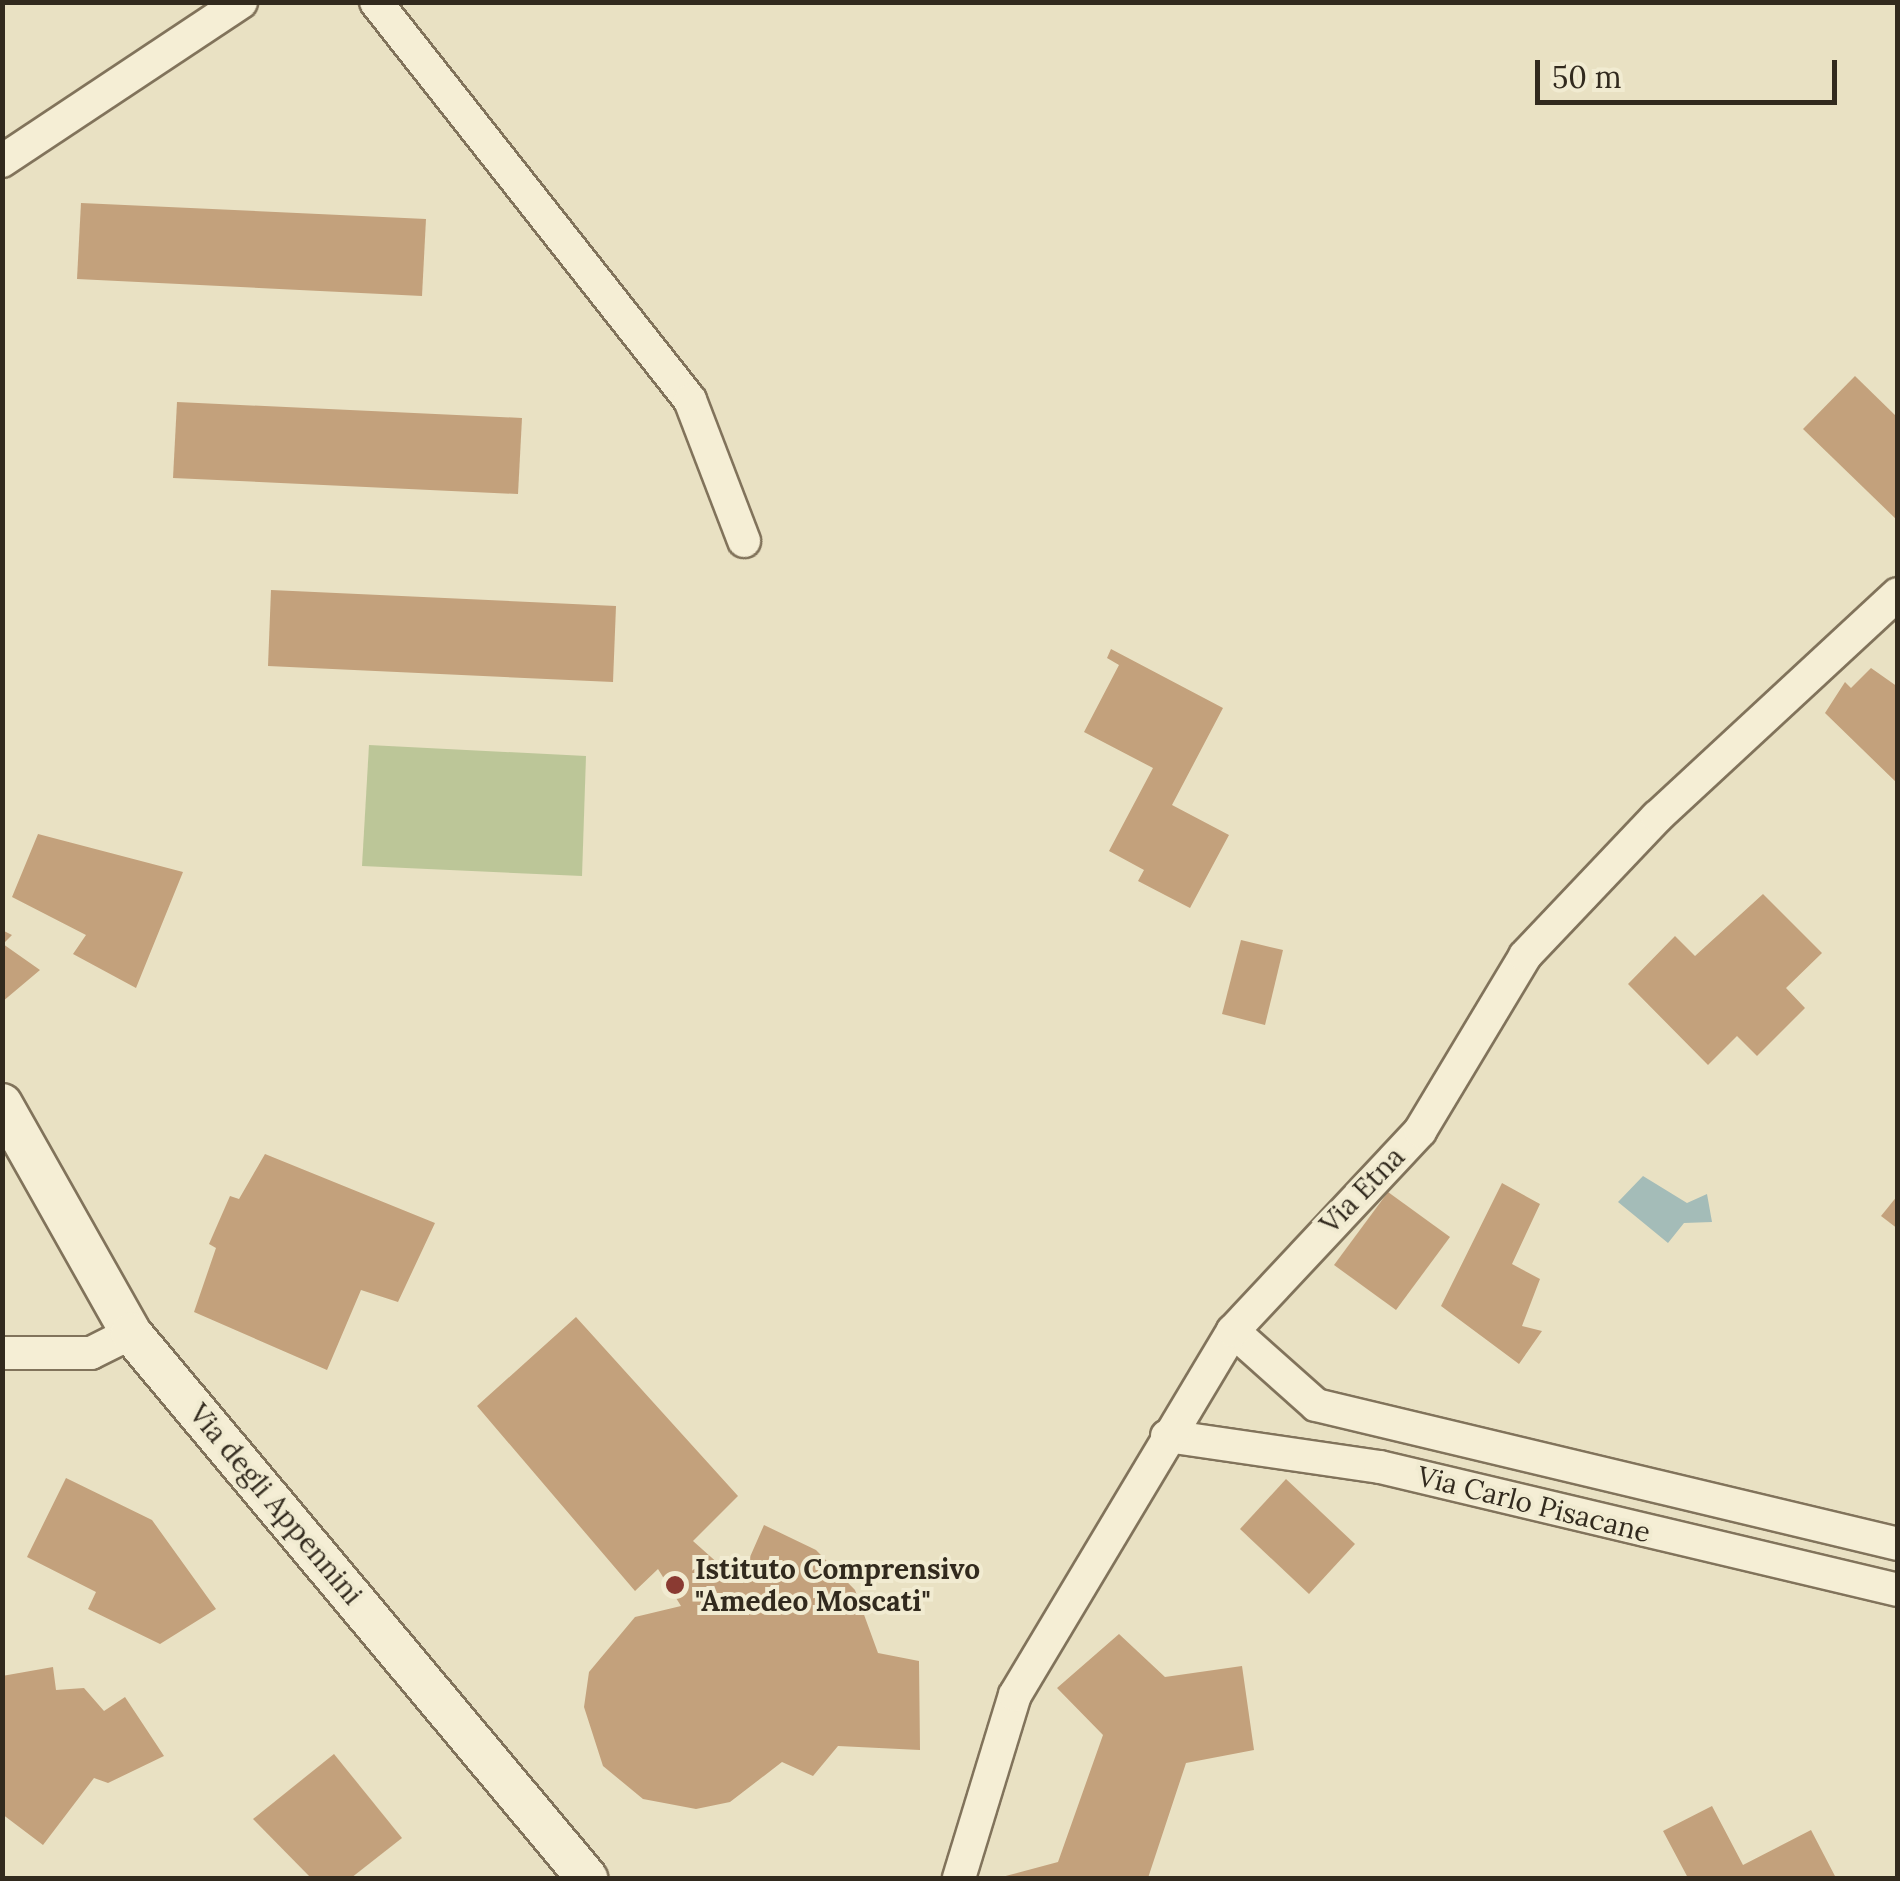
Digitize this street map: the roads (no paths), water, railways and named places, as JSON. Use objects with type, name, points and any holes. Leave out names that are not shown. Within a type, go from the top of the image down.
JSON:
[{"type":"street","points":[[2,161],[241,2]]},
{"type":"street","points":[[376,2],[690,400],[744,541]]},
{"type":"street","name":"Via Etna","points":[[959,1878],[1015,1695],[1233,1330],[1420,1131],[1525,956],[1657,817],[1898,594]]},
{"type":"street","name":"Via degli Appennini","points":[[2,1104],[131,1333],[587,1878]]},
{"type":"street","name":"Via Carlo Pisacane","points":[[1233,1330],[1316,1404],[1898,1544]]},
{"type":"street","points":[[2,1353],[91,1354],[131,1333]]},
{"type":"street","name":"Via Carlo Pisacane","points":[[1167,1436],[1380,1466],[1898,1590]]},
{"type":"water","points":[[1643,1176],[1687,1203],[1707,1194],[1712,1222],[1684,1223],[1668,1243],[1618,1202]]},
{"type":"place","name":"Istituto Comprensivo \"Amedeo Moscati\"","points":[[675,1585]]}]
